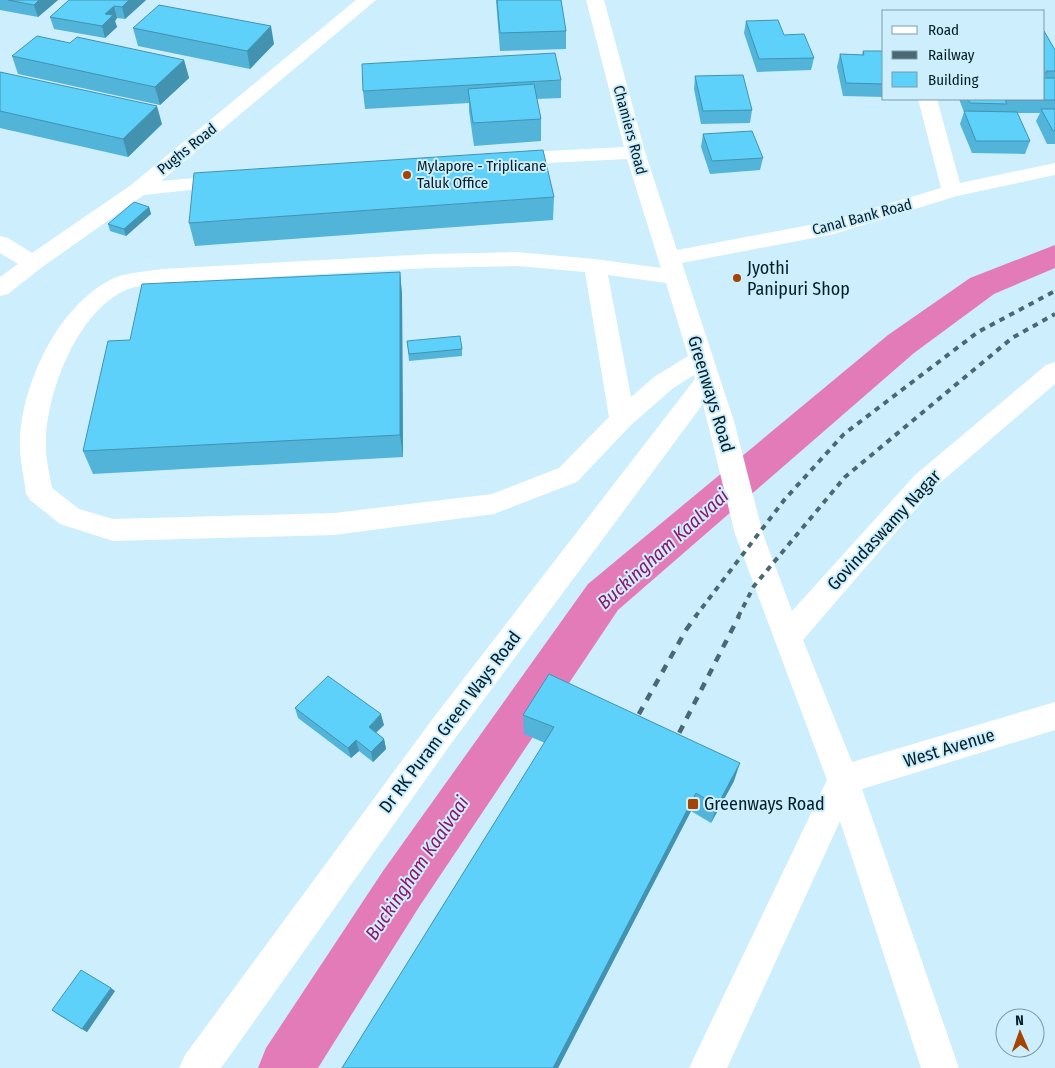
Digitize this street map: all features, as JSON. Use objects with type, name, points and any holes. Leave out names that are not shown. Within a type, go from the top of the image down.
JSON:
[{"type":"street","name":"Pughs Road","points":[[0,289],[33,263],[138,189],[367,0]]},
{"type":"street","name":"Chamiers Road","points":[[595,0],[635,152],[671,268]]},
{"type":"street","points":[[927,100],[952,191]]},
{"type":"street","points":[[490,160],[635,152]]},
{"type":"street","name":"Canal Bank Road","points":[[705,369],[662,383],[622,419],[568,475],[494,504],[334,524],[113,530],[70,518],[39,493],[33,440],[40,390],[65,337],[95,302],[119,284],[162,276],[440,261],[516,259],[595,266],[671,268],[834,227],[952,191],[1055,169]]},
{"type":"street","points":[[138,189],[246,179]]},
{"type":"street","points":[[0,243],[33,263]]},
{"type":"street","points":[[595,266],[622,419]]},
{"type":"street","name":"Greenways Road","points":[[671,268],[721,421],[749,534],[843,780],[940,1068]]},
{"type":"street","name":"Dr RK Puram Green Ways Road","points":[[198,1068],[705,369]]},
{"type":"street","name":"Govindaswamy Nagar","points":[[787,637],[924,482],[1055,371]]},
{"type":"street","name":"West Avenue","points":[[843,780],[1055,716]]},
{"type":"street","points":[[708,1068],[843,780]]},
{"type":"building","points":[[8,0],[39,0],[34,5]]},
{"type":"building","points":[[69,0],[129,0],[122,7],[114,6],[105,14],[113,15],[102,26],[50,17]]},
{"type":"building","points":[[497,0],[561,0],[566,31],[500,33]]},
{"type":"building","points":[[159,5],[271,26],[247,51],[133,28]]},
{"type":"building","points":[[778,20],[784,35],[804,34],[814,58],[759,59],[746,21]]},
{"type":"building","points":[[1045,33],[1055,50],[1055,71],[1046,71],[1047,73],[1045,73]]},
{"type":"building","points":[[37,36],[70,43],[77,37],[184,60],[155,87],[12,56]]},
{"type":"building","points":[[863,51],[882,51],[882,84],[846,83],[840,54],[864,55]]},
{"type":"building","points":[[555,53],[561,80],[363,91],[362,64]]},
{"type":"building","points":[[0,72],[157,106],[123,139],[0,111]]},
{"type":"building","points":[[743,75],[752,110],[703,111],[695,76]]},
{"type":"building","points":[[1045,78],[1055,78],[1055,100],[1045,100]]},
{"type":"building","points":[[534,84],[541,119],[473,123],[468,89]]},
{"type":"building","points":[[968,100],[1005,100],[1007,104],[970,103]]},
{"type":"building","points":[[1041,109],[1055,109],[1055,131],[1053,131]]},
{"type":"building","points":[[964,111],[1017,112],[1030,141],[976,141]]},
{"type":"building","points":[[752,131],[763,158],[712,161],[703,134]]},
{"type":"building","points":[[543,150],[554,197],[189,223],[194,173]]},
{"type":"building","points":[[134,202],[149,207],[124,229],[108,224]]},
{"type":"building","points":[[400,272],[400,435],[83,451],[108,341],[130,340],[142,284]]},
{"type":"building","points":[[460,336],[462,349],[409,354],[407,341]]},
{"type":"building","name":"Greenways Road","points":[[549,674],[740,763],[717,806],[696,793],[553,1068],[342,1068],[554,727],[523,715]]},
{"type":"building","points":[[328,676],[381,714],[369,727],[384,739],[371,752],[356,740],[348,748],[295,708]]},
{"type":"building","points":[[81,970],[111,988],[82,1029],[52,1010]]},
{"type":"waterway","name":"Buckingham Kaalvaai","points":[[286,1068],[401,889],[603,597],[901,344],[982,286],[1055,256]]},
{"type":"railway","points":[[695,617],[785,499],[844,434],[978,332],[1055,291]]},
{"type":"railway","points":[[738,617],[754,586],[845,477],[1012,338],[1055,314]]},
{"type":"railway","points":[[631,728],[686,630],[696,616]]},
{"type":"railway","points":[[672,747],[739,616]]},
{"type":"place","name":"Mylapore - Triplicane Taluk Office","points":[[407,175]]},
{"type":"place","name":"Jyothi Panipuri Shop","points":[[737,278]]},
{"type":"place","name":"Greenways Road","points":[[693,804]]}]
